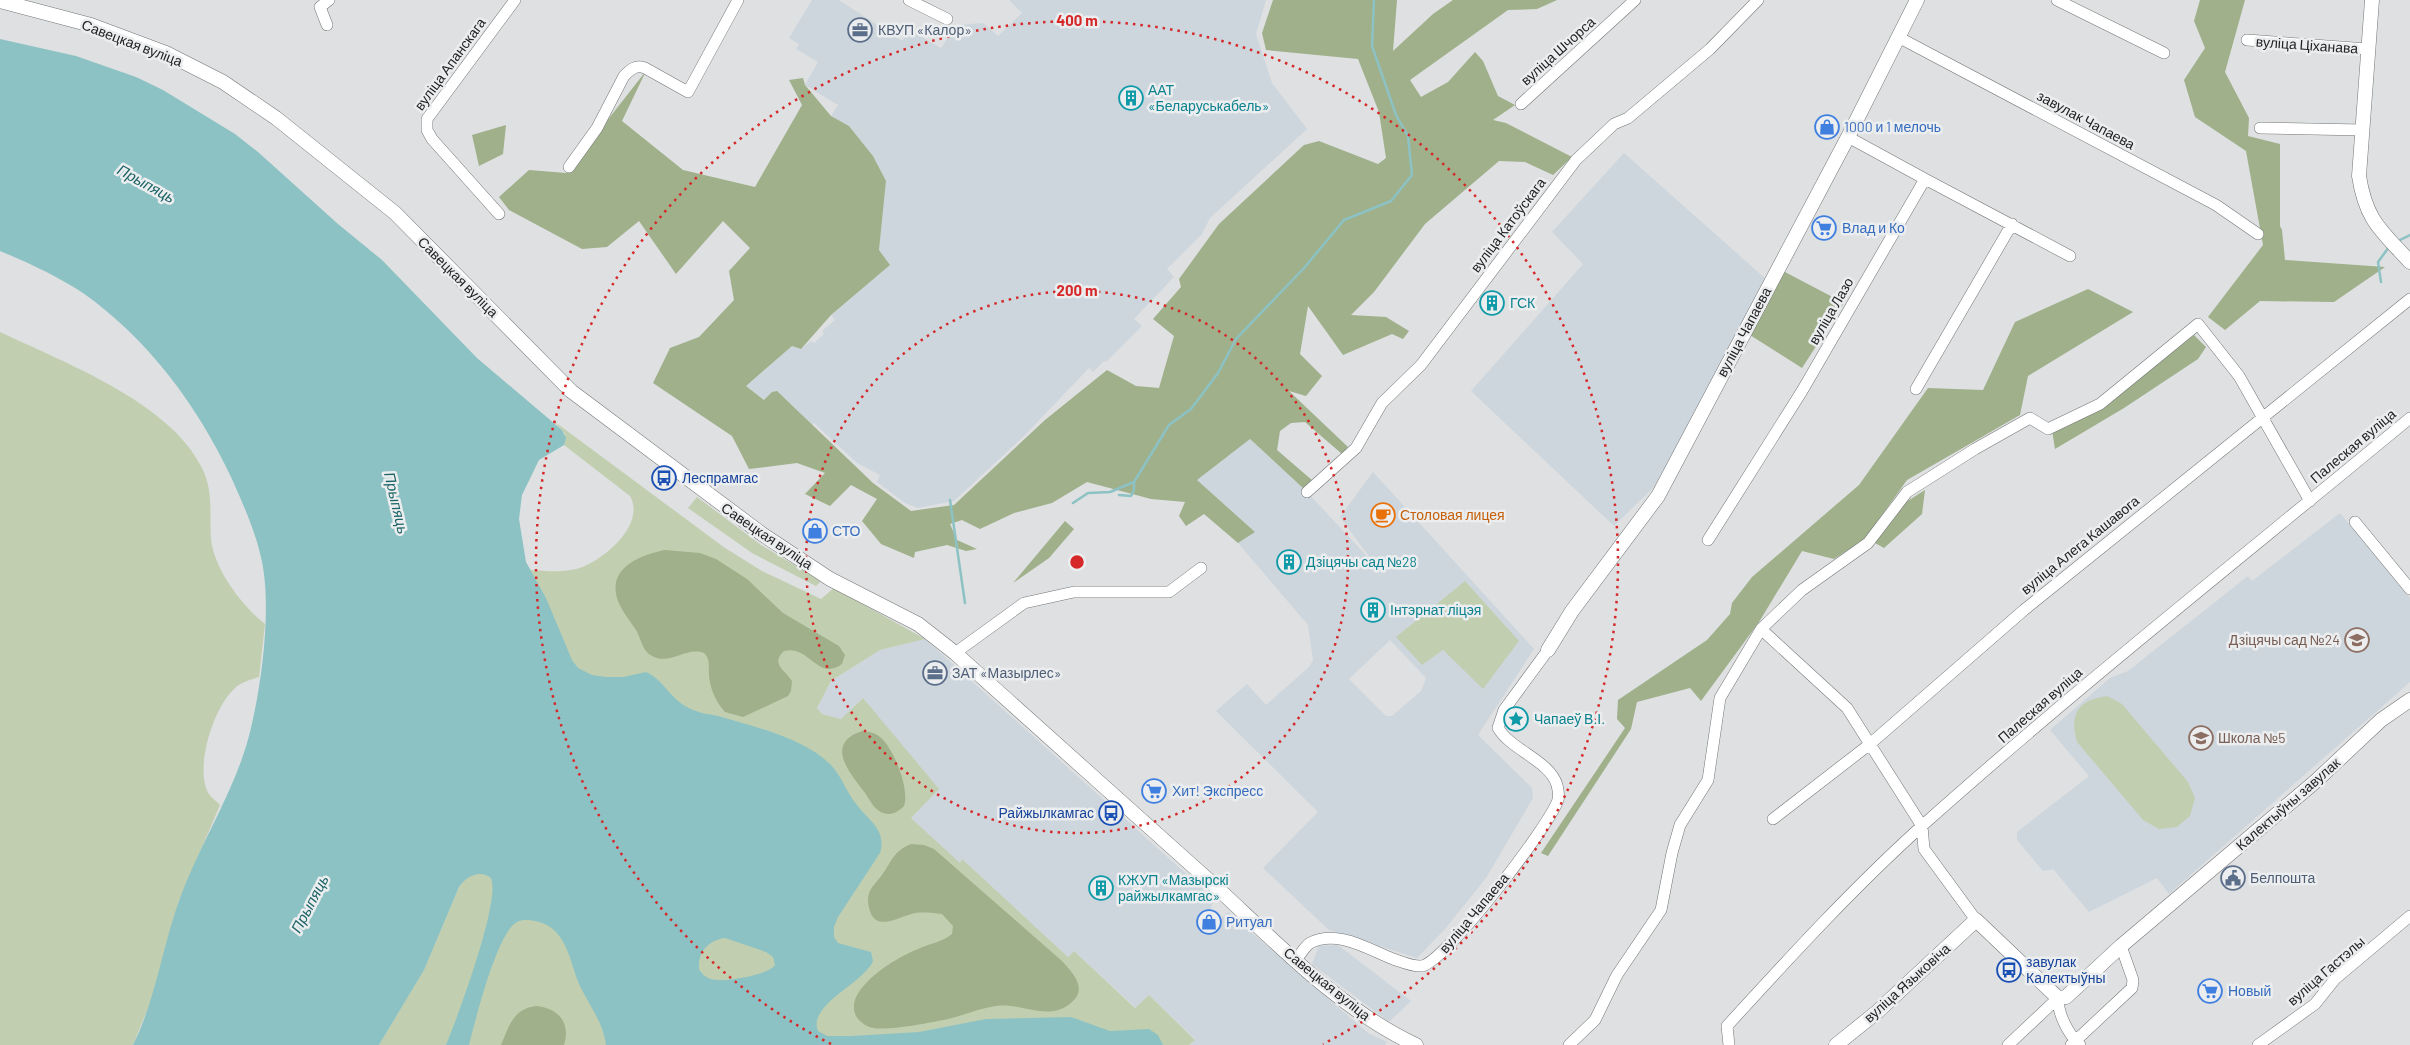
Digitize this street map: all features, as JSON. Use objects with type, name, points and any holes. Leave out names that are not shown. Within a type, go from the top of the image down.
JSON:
[{"type":"street","points":[[327,25],[320,7],[328,0]]},
{"type":"street","name":"вуліца Апанскага","points":[[499,214],[432,139],[426,119],[515,0]]},
{"type":"street","points":[[569,167],[597,128],[624,76],[630,70],[640,66],[688,92],[738,0]]},
{"type":"street","points":[[908,0],[947,19]]},
{"type":"street","name":"вуліца Шчорса","points":[[1521,104],[1635,0]]},
{"type":"street","name":"вуліца Чапаева","points":[[1296,960],[1309,944],[1325,938],[1341,938],[1407,964],[1423,966],[1437,958],[1461,934],[1529,847],[1550,816],[1559,798],[1557,785],[1551,774],[1503,737],[1498,728],[1504,710],[1548,650],[1572,611],[1658,496],[1848,137],[1917,0]]},
{"type":"street","points":[[2057,0],[2164,53]]},
{"type":"street","name":"вуліца Ціханава","points":[[2372,0],[2359,176],[2363,200],[2372,220],[2410,262]]},
{"type":"street","name":"Савецкая вуліца","points":[[0,1],[91,25],[166,53],[223,82],[276,118],[395,213],[571,391],[762,534],[830,579],[918,624],[956,653],[1296,960],[1356,1011],[1416,1045]]},
{"type":"street","name":"вуліца Катоўскага","points":[[1307,492],[1356,448],[1382,403],[1421,365],[1576,160],[1614,124],[1628,118],[1710,49],[1754,1]]},
{"type":"street","name":"завулак Чапаева","points":[[1898,37],[2216,205],[2258,234]]},
{"type":"street","name":"вуліца Ціханава","points":[[2247,40],[2368,49]]},
{"type":"street","points":[[2260,128],[2362,130]]},
{"type":"street","points":[[1848,137],[2070,256]]},
{"type":"street","name":"вуліца Лазо","points":[[1708,540],[1802,391],[1925,179]]},
{"type":"street","points":[[1916,389],[2012,224]]},
{"type":"street","name":"вуліца Алега Кашавога","points":[[1774,819],[1870,744],[2024,610],[2410,299]]},
{"type":"street","points":[[1569,1045],[1595,1020],[1617,975],[1660,910],[1680,825],[1708,780],[1720,698],[1761,629],[1802,590],[1868,543],[1907,492],[1975,449],[2030,418],[2048,428],[2100,404],[2198,324],[2239,376],[2262,420],[2310,501]]},
{"type":"street","name":"Палеская вуліца","points":[[1729,1045],[1727,1026],[1818,928],[1922,826],[2095,678],[2410,418]]},
{"type":"street","points":[[2355,522],[2410,589]]},
{"type":"street","points":[[956,653],[1024,603],[1074,592],[1169,592],[1201,568]]},
{"type":"street","points":[[1761,629],[1847,708],[1922,826],[1924,849],[1976,920],[2058,998],[2058,1009],[2075,1044],[2132,988],[2133,980],[2122,946]]},
{"type":"street","name":"Калектыўны завулак","points":[[2008,1045],[2058,998],[2066,997],[2122,946],[2316,781],[2381,720],[2410,700]]},
{"type":"street","name":"вуліца Гастэлы","points":[[2258,1045],[2315,1004],[2335,979],[2410,916]]},
{"type":"street","name":"вуліца Языковіча","points":[[1836,1045],[1877,1012],[1976,920]]},
{"type":"shaded area","name":"ААТ «Беларуськабель»","points":[[812,0],[839,0],[902,41],[909,30],[941,48],[957,25],[983,23],[998,36],[1022,13],[1009,0],[1266,0],[1256,34],[1272,83],[1307,129],[1210,218],[1202,234],[1167,269],[1174,277],[1134,319],[1142,326],[1106,362],[1104,361],[1093,372],[1089,368],[1024,436],[954,501],[918,508],[905,503],[877,482],[880,475],[857,463],[814,423],[812,425],[777,391],[772,392],[765,400],[746,386],[792,346],[801,349],[811,341],[814,343],[824,334],[822,331],[835,320],[831,315],[890,265],[879,250],[886,181],[873,156],[849,126],[831,116],[838,105],[805,85],[818,62],[796,49],[799,44],[789,38]]},
{"type":"shaded area","points":[[1624,153],[1767,280],[1654,487],[1614,526],[1471,391],[1583,264],[1552,232]]},
{"type":"shaded area","points":[[1250,439],[1307,492],[1376,566],[1340,517],[1373,472],[1534,649],[1478,735],[1532,788],[1533,798],[1486,878],[1445,929],[1417,958],[1329,930],[1263,868],[1318,812],[1216,711],[1247,684],[1266,705],[1309,667],[1313,660],[1308,625],[1238,543],[1254,531],[1197,480]],"holes":[[[1390,640],[1426,678],[1421,691],[1392,716],[1386,716],[1349,679]]]},
{"type":"shaded area","name":"Школа №5","points":[[2340,513],[2410,598],[2410,682],[2169,894],[2157,878],[2089,912],[2053,869],[2043,871],[2017,840],[2017,832],[2089,776],[2050,730],[2110,678],[2128,671],[2248,576],[2252,581]]},
{"type":"shaded area","name":"КЖУП «Мазырскі райжылкамгас»","points":[[925,639],[1214,899],[1209,913],[1219,920],[1228,912],[1368,1033],[1387,1042],[1385,1045],[1189,1045],[1195,1039],[1149,995],[1136,1008],[1074,951],[1068,957],[962,860],[960,864],[911,818],[863,698],[841,719],[822,714],[817,708],[831,681],[880,650]]},
{"type":"shaded area","points":[[1338,945],[1411,1001],[1389,1022],[1312,964],[1319,946]]},
{"type":"green space","points":[[1273,0],[1397,0],[1393,51],[1433,14],[1453,0],[1557,0],[1537,9],[1508,10],[1410,80],[1421,97],[1448,82],[1475,52],[1483,61],[1498,96],[1515,105],[1493,120],[1506,123],[1572,157],[1553,175],[1525,162],[1499,161],[1425,224],[1374,292],[1351,315],[1386,317],[1409,331],[1403,339],[1392,334],[1343,355],[1308,306],[1300,354],[1322,376],[1306,396],[1289,391],[1348,447],[1342,454],[1305,422],[1291,423],[1280,431],[1277,450],[1313,481],[1304,489],[1250,439],[1197,480],[1255,532],[1238,543],[1204,514],[1186,526],[1179,516],[1185,502],[1151,499],[1087,482],[1052,503],[1014,513],[980,529],[962,520],[950,524],[957,540],[977,549],[966,551],[947,545],[915,552],[914,558],[881,544],[862,521],[877,499],[851,485],[830,506],[805,494],[825,473],[797,463],[749,469],[732,436],[653,383],[670,348],[699,337],[734,300],[729,271],[750,248],[723,221],[676,274],[639,221],[607,247],[582,249],[509,210],[499,197],[529,170],[566,173],[646,71],[622,121],[683,170],[755,187],[802,105],[789,80],[803,78],[805,85],[831,116],[849,126],[873,156],[886,181],[879,250],[890,265],[831,315],[801,349],[792,346],[746,386],[764,400],[772,392],[777,391],[873,483],[911,511],[954,505],[1045,420],[1107,370],[1136,386],[1159,388],[1174,336],[1153,319],[1181,287],[1179,279],[1219,224],[1304,145],[1319,141],[1378,164],[1386,158],[1379,112],[1358,59],[1266,50],[1262,33]]},
{"type":"green space","points":[[2200,0],[2245,0],[2225,72],[2249,118],[2248,136],[2280,144],[2280,226],[2285,260],[2385,267],[2334,302],[2260,301],[2225,330],[2208,317],[2263,245],[2246,151],[2195,117],[2184,80],[2205,48],[2194,21]]},
{"type":"green space","points":[[506,125],[503,154],[479,166],[472,135]]},
{"type":"green space","points":[[1783,271],[1844,303],[1802,368],[1750,335]]},
{"type":"green space","points":[[2088,289],[2133,312],[2028,376],[2020,415],[1907,480],[1865,539],[1834,559],[1802,551],[1759,622],[1701,701],[1690,688],[1637,702],[1631,729],[1548,856],[1541,853],[1625,728],[1617,719],[1618,700],[1707,640],[1730,614],[1732,603],[1752,577],[1859,485],[1928,388],[1983,390],[2015,322]]},
{"type":"green space","points":[[0,332],[113,387],[141,404],[166,423],[187,444],[206,477],[210,503],[211,539],[217,562],[230,586],[247,607],[265,624],[259,677],[240,684],[227,697],[220,708],[209,735],[204,764],[204,777],[208,793],[220,805],[179,901],[153,996],[133,1045],[0,1045]]},
{"type":"green space","points":[[2194,335],[2206,347],[2198,359],[2124,408],[2055,449],[2052,430],[2103,406]]},
{"type":"green space","points":[[555,422],[725,548],[762,571],[821,599],[834,588],[925,639],[880,650],[831,681],[817,708],[822,714],[841,719],[863,698],[939,789],[911,818],[960,863],[962,859],[1068,957],[1074,951],[1135,1008],[1149,995],[1195,1040],[1189,1045],[379,1045],[424,969],[459,887],[466,878],[557,625],[530,570],[568,571],[590,563],[611,549],[628,529],[632,518],[633,507],[630,496],[564,445],[565,434]]},
{"type":"green space","points":[[1925,490],[1922,514],[1884,548],[1875,543],[1906,502]]},
{"type":"green space","points":[[697,497],[761,545],[821,581],[816,586],[752,553],[688,508]]},
{"type":"green space","points":[[1065,521],[1074,529],[1049,558],[1013,583]]},
{"type":"green space","points":[[665,550],[700,553],[716,559],[747,579],[783,613],[839,646],[845,655],[842,664],[826,669],[793,650],[784,651],[778,660],[780,667],[792,681],[791,691],[788,696],[743,717],[725,712],[716,700],[712,690],[708,661],[704,653],[691,652],[665,659],[652,656],[644,648],[636,630],[618,601],[617,580],[621,572],[628,565],[645,555]]},
{"type":"green space","points":[[1465,581],[1519,641],[1483,689],[1443,650],[1422,665],[1396,637]]},
{"type":"green space","points":[[2107,696],[2122,704],[2188,782],[2195,798],[2190,816],[2177,827],[2159,829],[2143,820],[2077,742],[2074,724],[2078,710],[2089,701]]},
{"type":"green space","points":[[862,731],[874,733],[885,742],[900,770],[905,790],[905,799],[904,806],[894,813],[883,813],[875,807],[853,777],[844,760],[842,751],[844,744],[850,737]]},
{"type":"green space","points":[[911,844],[924,845],[934,849],[1062,961],[1077,980],[1079,991],[1077,997],[1063,1008],[1054,1011],[996,1006],[945,1020],[912,1026],[880,1029],[865,1025],[858,1019],[855,1014],[854,1003],[867,982],[883,968],[901,957],[952,934],[953,926],[942,914],[915,913],[882,922],[872,916],[868,903],[871,889],[895,855]]},
{"type":"green space","points":[[536,1006],[551,1010],[561,1018],[566,1029],[564,1045],[501,1045],[517,1015],[528,1008]]},
{"type":"water","name":"Прыпяць","points":[[0,39],[76,56],[136,77],[163,90],[235,134],[382,260],[477,358],[562,430],[566,438],[564,445],[539,460],[522,495],[519,519],[526,562],[546,598],[572,660],[578,668],[592,675],[606,677],[623,677],[646,672],[657,679],[677,700],[692,710],[762,729],[806,747],[830,764],[853,800],[876,826],[881,838],[880,853],[838,917],[834,927],[834,937],[838,943],[871,952],[873,961],[859,978],[828,1003],[817,1021],[818,1031],[827,1036],[851,1036],[919,1032],[986,1019],[1071,1017],[1110,1031],[1149,1029],[1158,1035],[1163,1045],[606,1045],[598,1019],[577,979],[568,952],[559,935],[545,924],[521,920],[509,929],[502,942],[488,979],[469,1045],[446,1045],[476,960],[490,910],[491,878],[487,875],[478,874],[469,877],[459,887],[424,970],[379,1045],[133,1045],[148,1010],[180,898],[235,778],[249,736],[261,676],[265,634],[266,593],[262,562],[246,512],[218,450],[203,424],[169,375],[129,331],[83,293],[43,270],[0,251]],"holes":[[[725,938],[766,952],[773,957],[775,965],[771,969],[755,975],[717,980],[705,976],[699,969],[702,952],[709,944],[719,939]]]},
{"type":"waterway","points":[[1073,503],[1088,493],[1110,492],[1134,482],[1169,425],[1191,409],[1218,373],[1236,339],[1304,268],[1344,220],[1391,201],[1412,175],[1408,136],[1396,115],[1372,46],[1374,0]]},
{"type":"waterway","points":[[2398,241],[2410,235]]},
{"type":"waterway","points":[[2381,282],[2378,262],[2389,247]]},
{"type":"waterway","points":[[1119,495],[1131,496],[1134,490],[1134,482]]},
{"type":"waterway","points":[[950,500],[965,603]]},
{"type":"place","name":"КВУП «Калор»","points":[[860,30]]},
{"type":"place","name":"ААТ «Беларуськабель»","points":[[1131,98]]},
{"type":"place","name":"1000 и 1 мелочь","points":[[1827,127]]},
{"type":"place","name":"Влад и Ко","points":[[1824,228]]},
{"type":"place","name":"ГСК","points":[[1492,303]]},
{"type":"place","name":"Леспрамгас","points":[[664,478]]},
{"type":"place","name":"Столовая лицея","points":[[1383,515]]},
{"type":"place","name":"СТО","points":[[815,531]]},
{"type":"place","name":"Дзіцячы сад №28","points":[[1289,562]]},
{"type":"place","name":"Інтэрнат ліцэя","points":[[1373,610]]},
{"type":"place","name":"Дзіцячы сад №24","points":[[2357,640]]},
{"type":"place","name":"ЗАТ «Мазырлес»","points":[[935,673]]},
{"type":"place","name":"Чапаеў В.І.","points":[[1516,719]]},
{"type":"place","name":"Школа №5","points":[[2201,738]]},
{"type":"place","name":"Хит! Экспресс","points":[[1154,791]]},
{"type":"place","name":"Райжылкамгас","points":[[1111,813]]},
{"type":"place","name":"Белпошта","points":[[2233,878]]},
{"type":"place","name":"КЖУП «Мазырскі райжылкамгас»","points":[[1101,888]]},
{"type":"place","name":"Ритуал","points":[[1209,922]]},
{"type":"place","name":"завулак Калектыўны","points":[[2009,970]]},
{"type":"place","name":"Новый","points":[[2210,991]]}]
